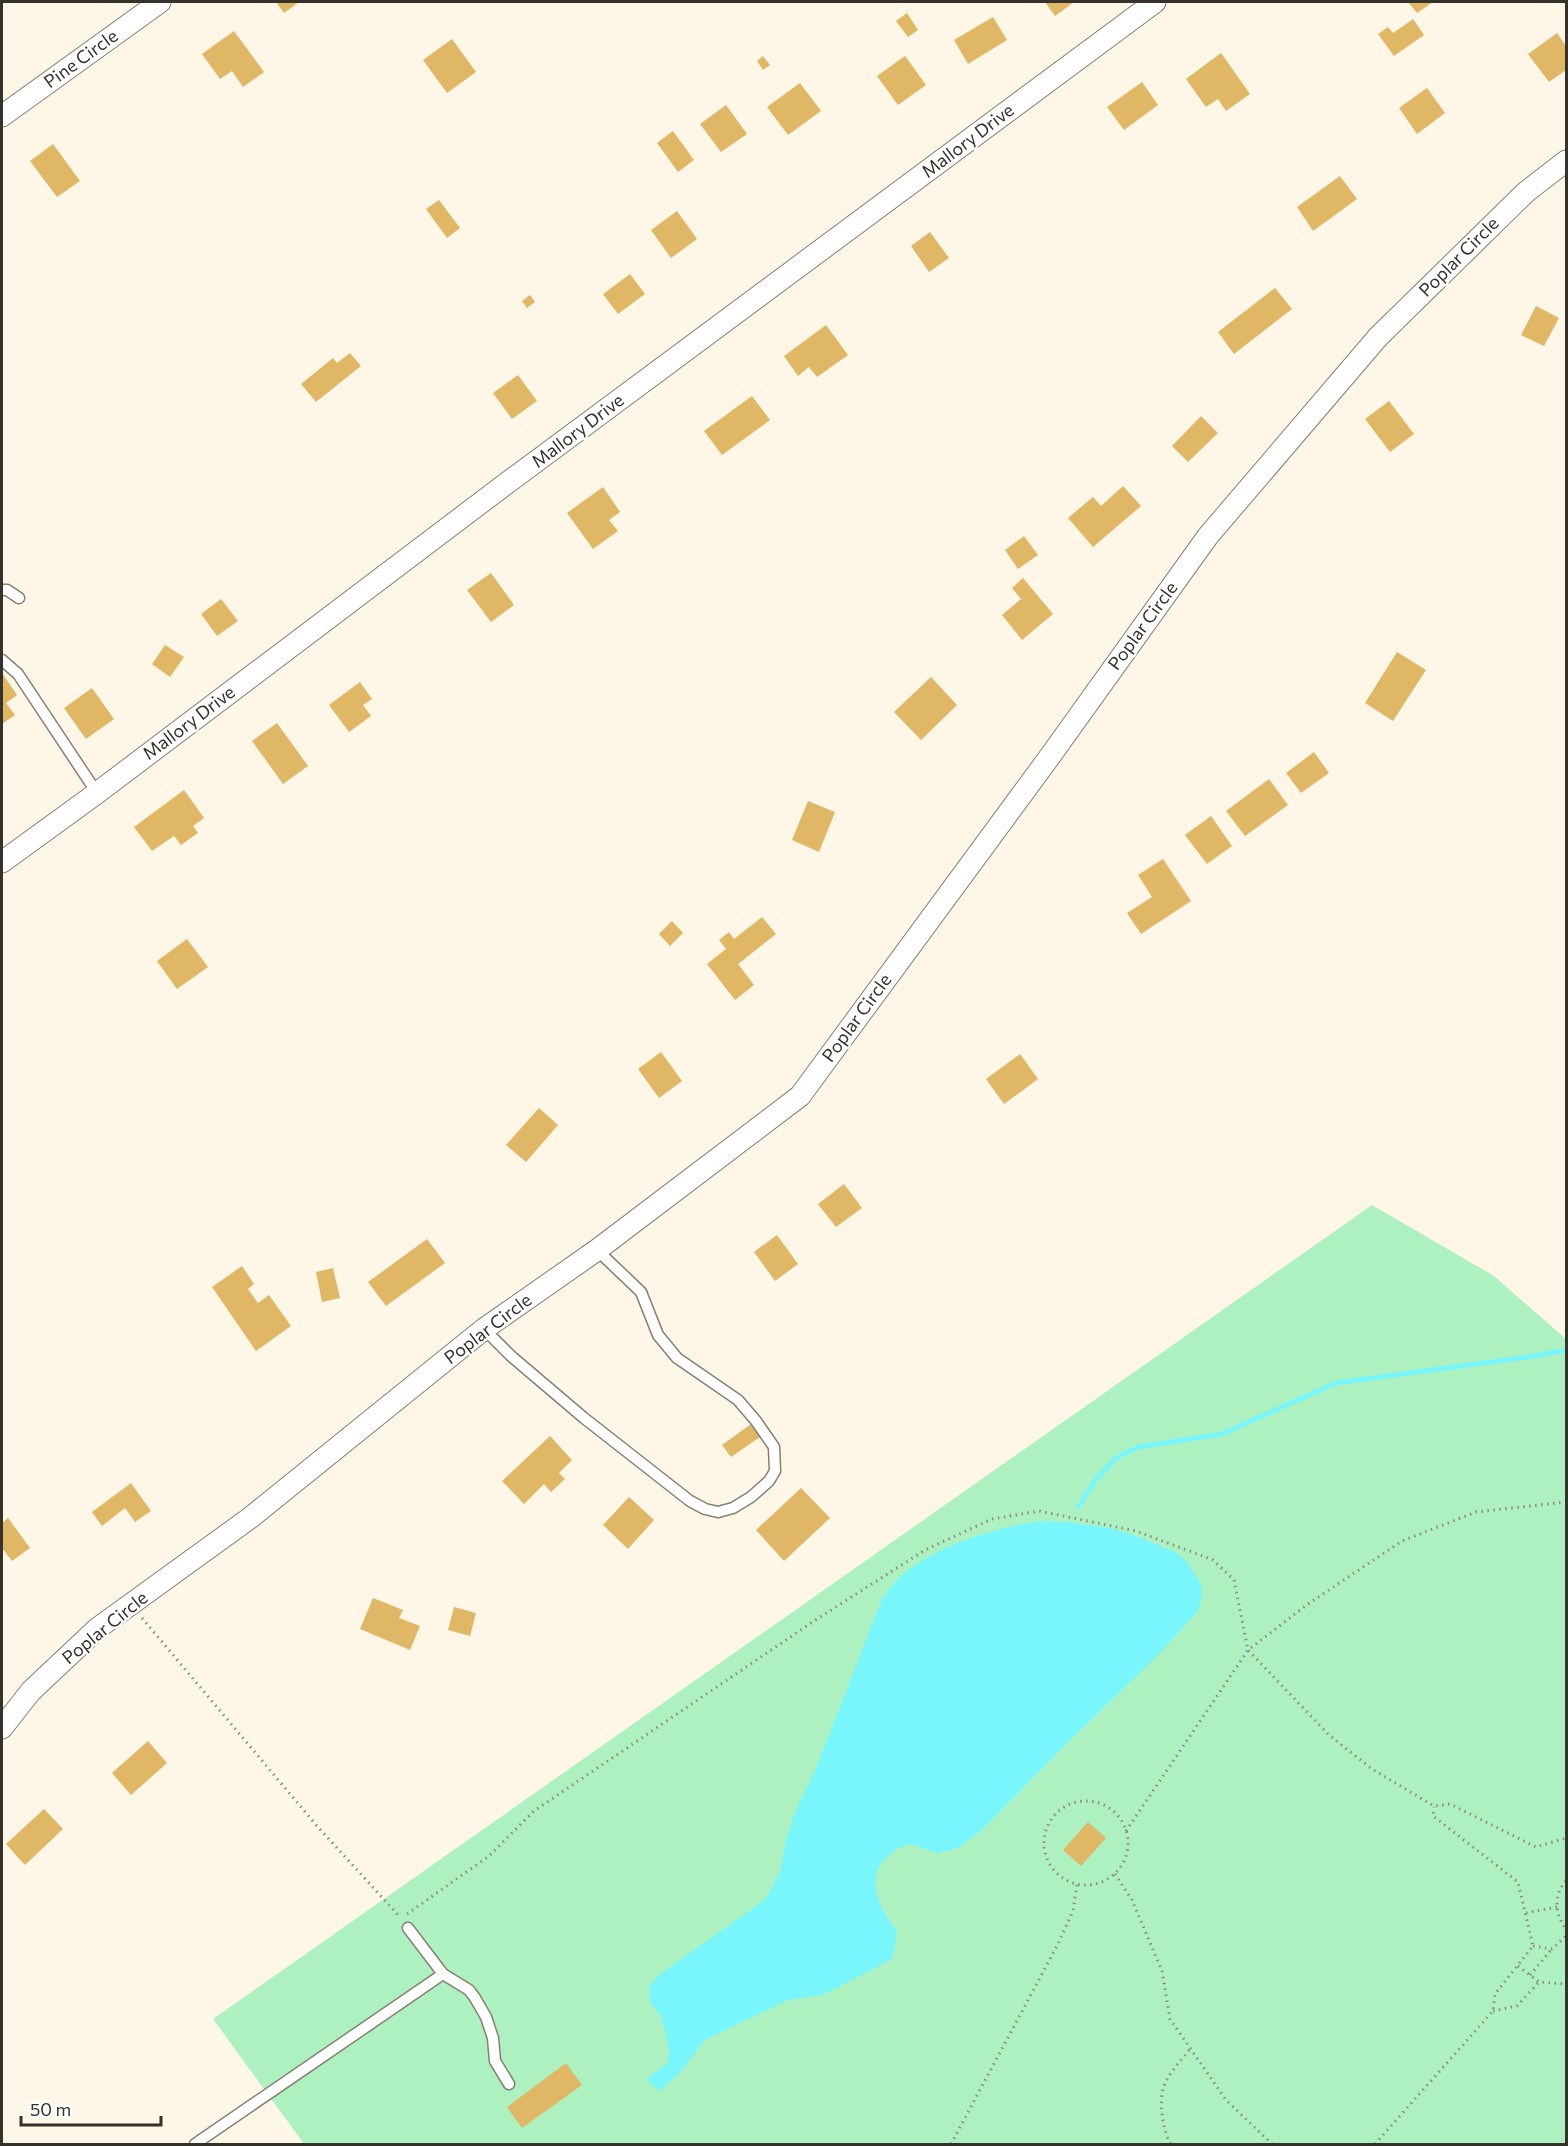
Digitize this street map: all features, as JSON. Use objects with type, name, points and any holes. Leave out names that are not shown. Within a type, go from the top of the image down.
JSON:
[{"type":"street","name":"Pine Circle","points":[[2,116],[160,2]]},
{"type":"street","name":"Mallory Drive","points":[[2,862],[97,793],[507,483],[1155,2]]},
{"type":"street","name":"Poplar Circle","points":[[2,1728],[31,1691],[98,1628],[249,1518],[484,1329],[597,1250],[800,1096],[1048,759],[1208,536],[1378,337],[1526,192],[1566,161]]},
{"type":"lane","points":[[2,590],[7,590],[19,598]]},
{"type":"lane","points":[[2,660],[18,674],[97,793]]},
{"type":"lane","points":[[484,1329],[584,1418],[690,1501],[705,1509],[718,1512],[733,1508],[751,1497],[775,1471],[774,1447],[738,1400],[676,1358],[658,1335],[641,1292],[597,1250]]},
{"type":"lane","points":[[408,1928],[443,1974],[469,1990],[475,1998],[486,2017],[493,2038],[495,2061],[509,2084]]},
{"type":"lane","points":[[195,2145],[443,1974]]},
{"type":"path","points":[[1126,1831],[1248,1650],[1308,1604],[1402,1541],[1476,1512],[1566,1502]]},
{"type":"path","points":[[130,1605],[317,1826],[401,1918],[489,1856],[534,1811],[925,1550],[992,1519],[1039,1511],[1136,1531],[1213,1560],[1234,1580],[1248,1650],[1329,1735],[1372,1769],[1434,1806],[1450,1804],[1536,1847],[1566,1838]]},
{"type":"path","points":[[1086,1801],[1099,1803],[1111,1809],[1121,1819],[1128,1842],[1127,1854],[1115,1874],[1091,1885],[1077,1884],[1065,1879],[1054,1870],[1047,1858],[1044,1845],[1048,1826],[1060,1810],[1072,1803],[1086,1801]]},
{"type":"path","points":[[1434,1806],[1433,1816],[1518,1882],[1533,1946]]},
{"type":"path","points":[[1115,1874],[1132,1900],[1162,1971],[1170,2019],[1226,2100],[1272,2145]]},
{"type":"path","points":[[1566,1881],[1558,1895],[1557,1907],[1559,1917],[1566,1929]]},
{"type":"path","points":[[951,2145],[1058,1944],[1073,1911],[1077,1884]]},
{"type":"path","points":[[1525,1914],[1557,1907]]},
{"type":"path","points":[[1530,1975],[1566,1936]]},
{"type":"path","points":[[1533,1946],[1552,1949]]},
{"type":"path","points":[[1493,2012],[1495,1994],[1533,1946]]},
{"type":"path","points":[[1518,1965],[1539,1982],[1566,1984]]},
{"type":"path","points":[[1375,2145],[1493,2012],[1517,2006],[1539,1982]]},
{"type":"path","points":[[1170,2145],[1166,2136],[1162,2108],[1163,2089],[1171,2073],[1190,2049]]},
{"type":"green space","points":[[1372,1205],[1494,1276],[1566,1339],[1566,2144],[304,2144],[213,2019]]},
{"type":"water","points":[[1041,1521],[1110,1528],[1175,1552],[1186,1561],[1201,1584],[1202,1597],[1198,1611],[1160,1653],[981,1831],[958,1848],[937,1853],[911,1844],[898,1849],[886,1858],[879,1867],[875,1886],[881,1905],[897,1932],[892,1959],[823,1995],[788,2000],[705,2040],[679,2074],[659,2091],[646,2079],[668,2063],[669,2050],[660,2014],[650,2003],[649,1986],[659,1975],[767,1897],[780,1872],[793,1817],[816,1768],[882,1599],[900,1577],[930,1556],[948,1547],[986,1533]]},
{"type":"building","points":[[276,2],[299,2],[284,13]]},
{"type":"building","points":[[1045,2],[1074,2],[1055,16]]},
{"type":"building","points":[[1408,2],[1433,2],[1417,13]]},
{"type":"building","points":[[907,13],[918,30],[908,37],[896,21]]},
{"type":"building","points":[[993,17],[1007,40],[968,64],[954,40]]},
{"type":"building","points":[[1413,19],[1424,35],[1394,56],[1378,34],[1388,27],[1393,33]]},
{"type":"building","points":[[234,31],[264,72],[243,87],[232,71],[220,79],[202,54]]},
{"type":"building","points":[[1557,33],[1566,46],[1566,70],[1549,82],[1528,54]]},
{"type":"building","points":[[452,39],[476,72],[447,93],[423,60]]},
{"type":"building","points":[[1221,53],[1250,94],[1226,111],[1218,99],[1206,107],[1186,79]]},
{"type":"building","points":[[763,56],[770,65],[763,70],[757,61]]},
{"type":"building","points":[[905,56],[926,85],[898,105],[877,76]]},
{"type":"building","points":[[1142,82],[1158,105],[1124,130],[1107,107]]},
{"type":"building","points":[[800,83],[821,111],[788,135],[767,107]]},
{"type":"building","points":[[1427,88],[1445,113],[1417,134],[1399,108]]},
{"type":"building","points":[[726,105],[747,134],[721,152],[700,124]]},
{"type":"building","points":[[673,131],[694,160],[678,172],[657,143]]},
{"type":"building","points":[[53,144],[80,181],[57,197],[30,161]]},
{"type":"building","points":[[1340,176],[1357,199],[1313,231],[1297,207]]},
{"type":"building","points":[[439,200],[460,228],[447,238],[426,209]]},
{"type":"building","points":[[677,211],[697,239],[671,258],[651,230]]},
{"type":"building","points":[[930,232],[949,258],[929,272],[911,246]]},
{"type":"building","points":[[630,274],[645,294],[618,314],[603,294]]},
{"type":"building","points":[[1275,288],[1292,309],[1234,354],[1218,332]]},
{"type":"building","points":[[530,295],[535,302],[527,308],[522,301]]},
{"type":"building","points":[[1536,306],[1559,318],[1544,346],[1521,335]]},
{"type":"building","points":[[826,325],[848,355],[817,377],[809,367],[798,376],[784,356]]},
{"type":"building","points":[[350,353],[361,366],[316,402],[301,384],[333,358],[337,363]]},
{"type":"building","points":[[518,375],[537,401],[512,419],[493,393]]},
{"type":"building","points":[[752,396],[770,420],[722,455],[704,431]]},
{"type":"building","points":[[1389,401],[1414,434],[1390,452],[1365,419]]},
{"type":"building","points":[[1201,416],[1218,433],[1188,462],[1172,446]]},
{"type":"building","points":[[1123,486],[1141,506],[1093,547],[1068,518],[1093,497],[1101,506]]},
{"type":"building","points":[[603,487],[620,512],[609,520],[618,531],[593,549],[567,513]]},
{"type":"building","points":[[1024,536],[1038,555],[1018,569],[1005,550]]},
{"type":"building","points":[[491,573],[514,605],[491,622],[467,590]]},
{"type":"building","points":[[1023,578],[1053,614],[1022,640],[1002,615],[1021,599],[1012,588]]},
{"type":"building","points":[[221,599],[238,621],[217,636],[201,614]]},
{"type":"building","points":[[165,645],[184,657],[170,677],[152,664]]},
{"type":"building","points":[[1397,652],[1426,670],[1393,721],[1365,703]]},
{"type":"building","points":[[2,673],[17,695],[6,703],[15,715],[2,724]]},
{"type":"building","points":[[931,677],[957,705],[921,740],[894,712]]},
{"type":"building","points":[[360,682],[372,699],[363,705],[371,716],[349,732],[329,705]]},
{"type":"building","points":[[92,688],[114,719],[86,739],[64,708]]},
{"type":"building","points":[[277,723],[308,766],[283,784],[252,741]]},
{"type":"building","points":[[1314,752],[1329,773],[1301,793],[1286,773]]},
{"type":"building","points":[[1269,779],[1288,805],[1245,836],[1226,811]]},
{"type":"building","points":[[184,790],[204,818],[193,826],[198,833],[181,845],[174,836],[152,851],[134,827]]},
{"type":"building","points":[[808,801],[835,812],[819,852],[792,840]]},
{"type":"building","points":[[1211,816],[1232,846],[1207,864],[1185,835]]},
{"type":"building","points":[[1163,859],[1191,901],[1141,934],[1127,913],[1152,897],[1138,875]]},
{"type":"building","points":[[762,917],[776,934],[738,964],[754,985],[735,1000],[707,964],[726,949],[719,940],[729,932],[734,939]]},
{"type":"building","points":[[672,921],[683,933],[670,946],[659,934]]},
{"type":"building","points":[[187,939],[208,967],[177,989],[157,961]]},
{"type":"building","points":[[661,1052],[682,1081],[659,1098],[638,1069]]},
{"type":"building","points":[[1020,1054],[1038,1079],[1004,1104],[986,1079]]},
{"type":"building","points":[[539,1108],[558,1125],[526,1162],[506,1145]]},
{"type":"building","points":[[844,1184],[862,1208],[836,1227],[818,1204]]},
{"type":"building","points":[[777,1235],[798,1264],[775,1281],[754,1252]]},
{"type":"building","points":[[427,1239],[445,1263],[386,1306],[368,1282]]},
{"type":"building","points":[[242,1266],[254,1284],[248,1289],[258,1303],[269,1295],[291,1326],[256,1351],[212,1287]]},
{"type":"building","points":[[333,1268],[340,1298],[322,1302],[316,1272]]},
{"type":"building","points":[[751,1424],[760,1437],[731,1457],[722,1445]]},
{"type":"building","points":[[550,1436],[572,1460],[559,1473],[565,1479],[551,1492],[544,1484],[524,1504],[502,1481]]},
{"type":"building","points":[[131,1483],[151,1511],[135,1522],[125,1508],[102,1526],[92,1512]]},
{"type":"building","points":[[801,1488],[830,1518],[784,1561],[756,1530]]},
{"type":"building","points":[[629,1497],[654,1520],[628,1549],[603,1525]]},
{"type":"building","points":[[8,1518],[30,1548],[12,1561],[2,1548],[2,1523]]},
{"type":"building","points":[[373,1598],[403,1610],[399,1618],[420,1626],[410,1650],[360,1629]]},
{"type":"building","points":[[454,1607],[476,1613],[470,1636],[448,1630]]},
{"type":"building","points":[[148,1741],[167,1763],[131,1795],[112,1773]]},
{"type":"building","points":[[44,1809],[63,1829],[25,1865],[6,1844]]},
{"type":"building","points":[[1088,1822],[1106,1838],[1081,1866],[1063,1850]]},
{"type":"building","points":[[566,2063],[582,2085],[522,2128],[507,2107]]},
{"type":"waterway","points":[[1078,1507],[1097,1478],[1116,1458],[1138,1447],[1222,1434],[1336,1383],[1566,1350]]}]
